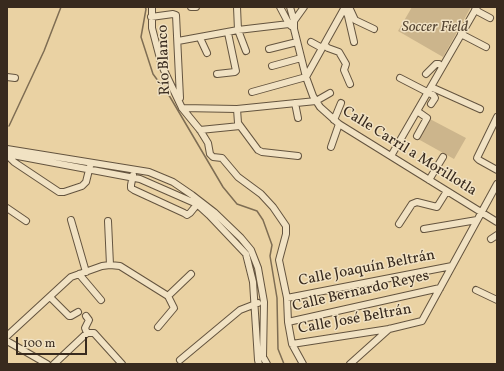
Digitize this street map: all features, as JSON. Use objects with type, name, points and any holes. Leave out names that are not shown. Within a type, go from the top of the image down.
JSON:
[{"type":"street","points":[[152,7],[152,28],[162,66],[181,106],[200,130],[208,143],[211,156],[222,158],[238,177],[261,194],[273,207],[286,226],[286,234],[279,260],[287,298],[288,322],[292,344],[303,364]]},
{"type":"street","points":[[237,7],[238,30],[246,51]]},
{"type":"street","name":"Calle Carril a Morillotla","points":[[280,7],[285,16],[292,22],[306,77],[316,101],[336,122],[497,222]]},
{"type":"street","points":[[290,7],[293,14],[292,22]]},
{"type":"street","points":[[178,41],[292,22],[304,7]]},
{"type":"street","points":[[346,8],[355,20],[374,29]]},
{"type":"street","points":[[346,8],[354,42]]},
{"type":"street","points":[[252,92],[306,77],[346,8]]},
{"type":"street","points":[[391,156],[476,9],[490,18]]},
{"type":"street","name":"Río Blanco","points":[[151,17],[173,14],[176,15],[178,75],[181,106]]},
{"type":"street","points":[[218,74],[236,71],[228,33]]},
{"type":"street","points":[[461,34],[486,46]]},
{"type":"street","points":[[200,38],[206,53]]},
{"type":"street","points":[[269,49],[297,42]]},
{"type":"street","points":[[312,42],[339,52],[346,64],[344,70],[350,84]]},
{"type":"street","points":[[272,66],[301,58]]},
{"type":"street","points":[[426,74],[436,64],[439,64],[442,67]]},
{"type":"street","points":[[167,76],[178,75]]},
{"type":"street","points":[[7,77],[15,78]]},
{"type":"street","points":[[400,78],[480,109]]},
{"type":"street","points":[[429,90],[435,96],[431,104]]},
{"type":"street","points":[[181,106],[237,109],[316,101],[330,94]]},
{"type":"street","points":[[295,103],[298,118]]},
{"type":"street","points":[[331,147],[341,103]]},
{"type":"street","points":[[237,109],[238,123],[258,150],[262,152],[298,156]]},
{"type":"street","points":[[417,111],[427,118],[417,136]]},
{"type":"street","points":[[497,117],[477,158],[497,170]]},
{"type":"street","points":[[200,130],[240,126]]},
{"type":"street","points":[[7,149],[149,172],[173,182],[241,238],[251,250],[258,268],[264,302],[259,361]]},
{"type":"street","points":[[7,154],[14,162],[59,192],[64,192],[82,186],[86,182],[91,162]]},
{"type":"street","points":[[7,154],[140,179],[198,202],[246,254],[253,282],[259,361]]},
{"type":"street","points":[[429,180],[443,157]]},
{"type":"street","points":[[134,169],[131,188],[134,190],[187,215],[198,202]]},
{"type":"street","points":[[440,288],[497,184]]},
{"type":"street","points":[[399,224],[412,204],[417,202],[437,207],[447,191]]},
{"type":"street","points":[[7,208],[26,221]]},
{"type":"street","points":[[71,220],[86,272]]},
{"type":"street","points":[[424,229],[477,220]]},
{"type":"street","points":[[108,222],[110,265]]},
{"type":"street","points":[[491,238],[497,235]]},
{"type":"street","points":[[7,336],[71,277],[102,266],[110,265],[120,266],[168,296],[174,308],[158,327]]},
{"type":"street","name":"Calle Joaquín Beltrán","points":[[287,298],[452,266]]},
{"type":"street","points":[[79,274],[101,300]]},
{"type":"street","points":[[168,296],[191,274]]},
{"type":"street","name":"Calle José Beltrán","points":[[292,344],[389,329],[422,321],[440,288]]},
{"type":"street","name":"Calle Bernardo Reyes","points":[[288,322],[440,288]]},
{"type":"street","points":[[476,290],[497,300]]},
{"type":"street","points":[[50,296],[69,316],[78,312]]},
{"type":"street","points":[[180,360],[240,310],[264,302]]},
{"type":"street","points":[[86,316],[89,320],[85,328],[87,333]]},
{"type":"street","points":[[350,364],[389,329]]},
{"type":"street","points":[[54,364],[87,333],[94,333],[122,364]]},
{"type":"street","points":[[7,341],[47,364]]},
{"type":"street","points":[[259,361],[267,364]]},
{"type":"green space","name":"Soccer Field","points":[[412,7],[471,7],[443,57],[398,31]]},
{"type":"green space","points":[[428,118],[466,138],[454,159],[418,139]]},
{"type":"waterway","points":[[9,126],[44,51],[61,7]]},
{"type":"waterway","points":[[145,7],[146,9],[141,37],[153,74],[170,97],[223,187],[237,204],[257,211],[263,220],[272,245],[270,256],[277,298],[278,349],[284,364]]}]
